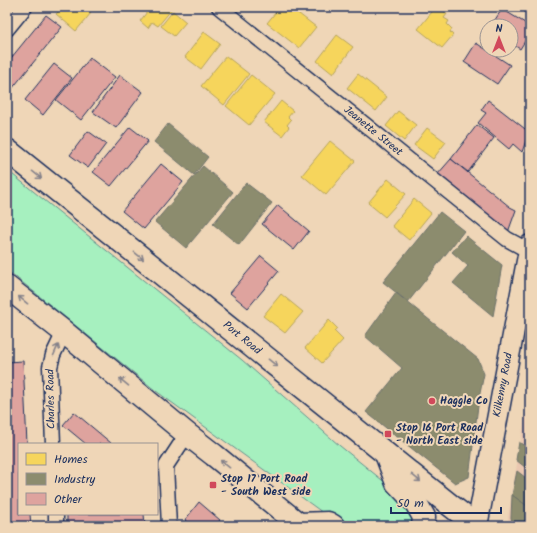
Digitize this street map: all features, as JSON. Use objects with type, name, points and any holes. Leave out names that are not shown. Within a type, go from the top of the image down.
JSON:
[{"type":"highway","name":"Port Road","points":[[7,150],[477,526]]},
{"type":"highway","points":[[7,287],[300,525],[328,523],[333,526]]},
{"type":"highway","points":[[385,453],[397,483],[416,503],[424,517],[423,526]]},
{"type":"main road","name":"Kilkenny Road","points":[[477,526],[529,248]]},
{"type":"street","points":[[7,29],[25,7]]},
{"type":"street","name":"Jeanette Street","points":[[219,7],[507,240],[529,248]]},
{"type":"street","name":"Charles Road","points":[[52,443],[50,367],[53,355],[64,332]]},
{"type":"street","points":[[169,526],[166,466],[187,434]]},
{"type":"street","points":[[56,515],[56,526]]},
{"type":"shaded area","points":[[530,388],[530,526],[510,526],[508,517]]},
{"type":"green space","points":[[7,170],[242,360],[340,446],[408,501],[415,526],[341,526],[156,391],[7,270]]},
{"type":"building: Homes","points":[[63,7],[84,7],[91,13],[76,31],[56,14]]},
{"type":"building: Homes","points":[[151,7],[169,7],[172,9],[158,26],[152,22],[148,28],[140,21]]},
{"type":"building: Homes","points":[[280,7],[290,7],[316,27],[299,48],[267,23]]},
{"type":"building: Homes","points":[[436,7],[447,14],[444,18],[449,21],[447,24],[452,29],[450,32],[453,35],[442,48],[418,29]]},
{"type":"building: Homes","points":[[449,7],[459,7],[455,12]]},
{"type":"building: Homes","points":[[173,11],[186,22],[174,36],[161,26]]},
{"type":"building: Homes","points":[[204,32],[220,44],[201,69],[185,57]]},
{"type":"building: Homes","points":[[337,35],[353,47],[333,74],[317,61]]},
{"type":"building: Homes","points":[[226,56],[249,74],[224,105],[201,86]]},
{"type":"building: Homes","points":[[358,74],[387,97],[376,111],[347,88]]},
{"type":"building: Homes","points":[[251,75],[275,94],[249,125],[226,106]]},
{"type":"building: Homes","points":[[281,101],[293,111],[288,117],[291,120],[287,125],[289,127],[282,136],[264,122]]},
{"type":"building: Homes","points":[[398,111],[416,125],[404,141],[386,126]]},
{"type":"building: Homes","points":[[427,128],[446,142],[433,159],[414,145]]},
{"type":"building: Homes","points":[[330,141],[355,161],[326,195],[302,175]]},
{"type":"building: Homes","points":[[388,179],[406,194],[385,217],[368,203]]},
{"type":"building: Homes","points":[[414,199],[431,213],[409,240],[392,226]]},
{"type":"building: Homes","points":[[281,294],[303,312],[285,333],[263,316]]},
{"type":"building: Homes","points":[[329,320],[337,328],[334,331],[343,340],[322,363],[305,348]]},
{"type":"building: Industry","points":[[168,124],[208,157],[194,175],[154,142]]},
{"type":"building: Industry","points":[[203,166],[233,192],[186,248],[155,222]]},
{"type":"building: Industry","points":[[246,183],[272,203],[239,245],[213,224]]},
{"type":"building: Industry","points":[[440,212],[464,231],[408,302],[383,282]]},
{"type":"building: Industry","points":[[466,236],[502,265],[493,316],[453,283],[468,266],[452,252]]},
{"type":"building: Industry","points":[[396,293],[478,359],[484,374],[479,398],[469,477],[455,483],[366,412],[402,368],[365,336]]},
{"type":"building: Industry","points":[[519,442],[530,450],[530,471],[516,460]]},
{"type":"building: Industry","points":[[517,471],[530,481],[530,508],[512,495]]},
{"type":"building: Industry","points":[[512,495],[530,508],[530,526],[514,526],[511,518]]},
{"type":"building: Other","points":[[502,9],[517,18],[496,18]]},
{"type":"building: Other","points":[[46,15],[62,27],[7,95],[7,63]]},
{"type":"building: Other","points":[[519,19],[530,26],[530,33],[520,49]]},
{"type":"building: Other","points":[[476,43],[479,45],[479,58],[499,58],[510,65],[497,84],[464,62]]},
{"type":"building: Other","points":[[90,58],[115,77],[81,120],[56,100]]},
{"type":"building: Other","points":[[54,64],[72,78],[43,115],[25,100]]},
{"type":"building: Other","points":[[120,75],[143,92],[116,128],[93,112]]},
{"type":"building: Other","points":[[488,100],[529,132],[522,152],[513,144],[509,149],[478,123],[486,113],[481,110]]},
{"type":"building: Other","points":[[477,125],[494,138],[468,172],[451,159]]},
{"type":"building: Other","points":[[130,127],[148,141],[111,186],[93,172]]},
{"type":"building: Other","points":[[88,131],[106,144],[88,168],[70,155]]},
{"type":"building: Other","points":[[451,159],[510,207],[516,210],[507,235],[437,175]]},
{"type":"building: Other","points":[[161,164],[183,182],[144,229],[122,211]]},
{"type":"building: Other","points":[[278,205],[309,231],[294,250],[262,224]]},
{"type":"building: Other","points":[[261,256],[279,271],[248,308],[230,293]]},
{"type":"building: Other","points":[[23,361],[27,443],[18,443],[18,515],[30,515],[31,526],[7,526],[7,362]]},
{"type":"building: Other","points":[[74,412],[111,443],[85,443],[63,425]]},
{"type":"building: Other","points":[[199,502],[220,520],[215,526],[192,526],[185,520]]},
{"type":"building: Other","points":[[67,515],[144,515],[145,526],[67,526]]},
{"type":"place","name":"Haggle Co","points":[[432,401]]},
{"type":"place","name":"Stop 16 Port Road - North East side","points":[[388,434]]},
{"type":"place","name":"Stop 17 Port Road - South West side","points":[[213,485]]}]
